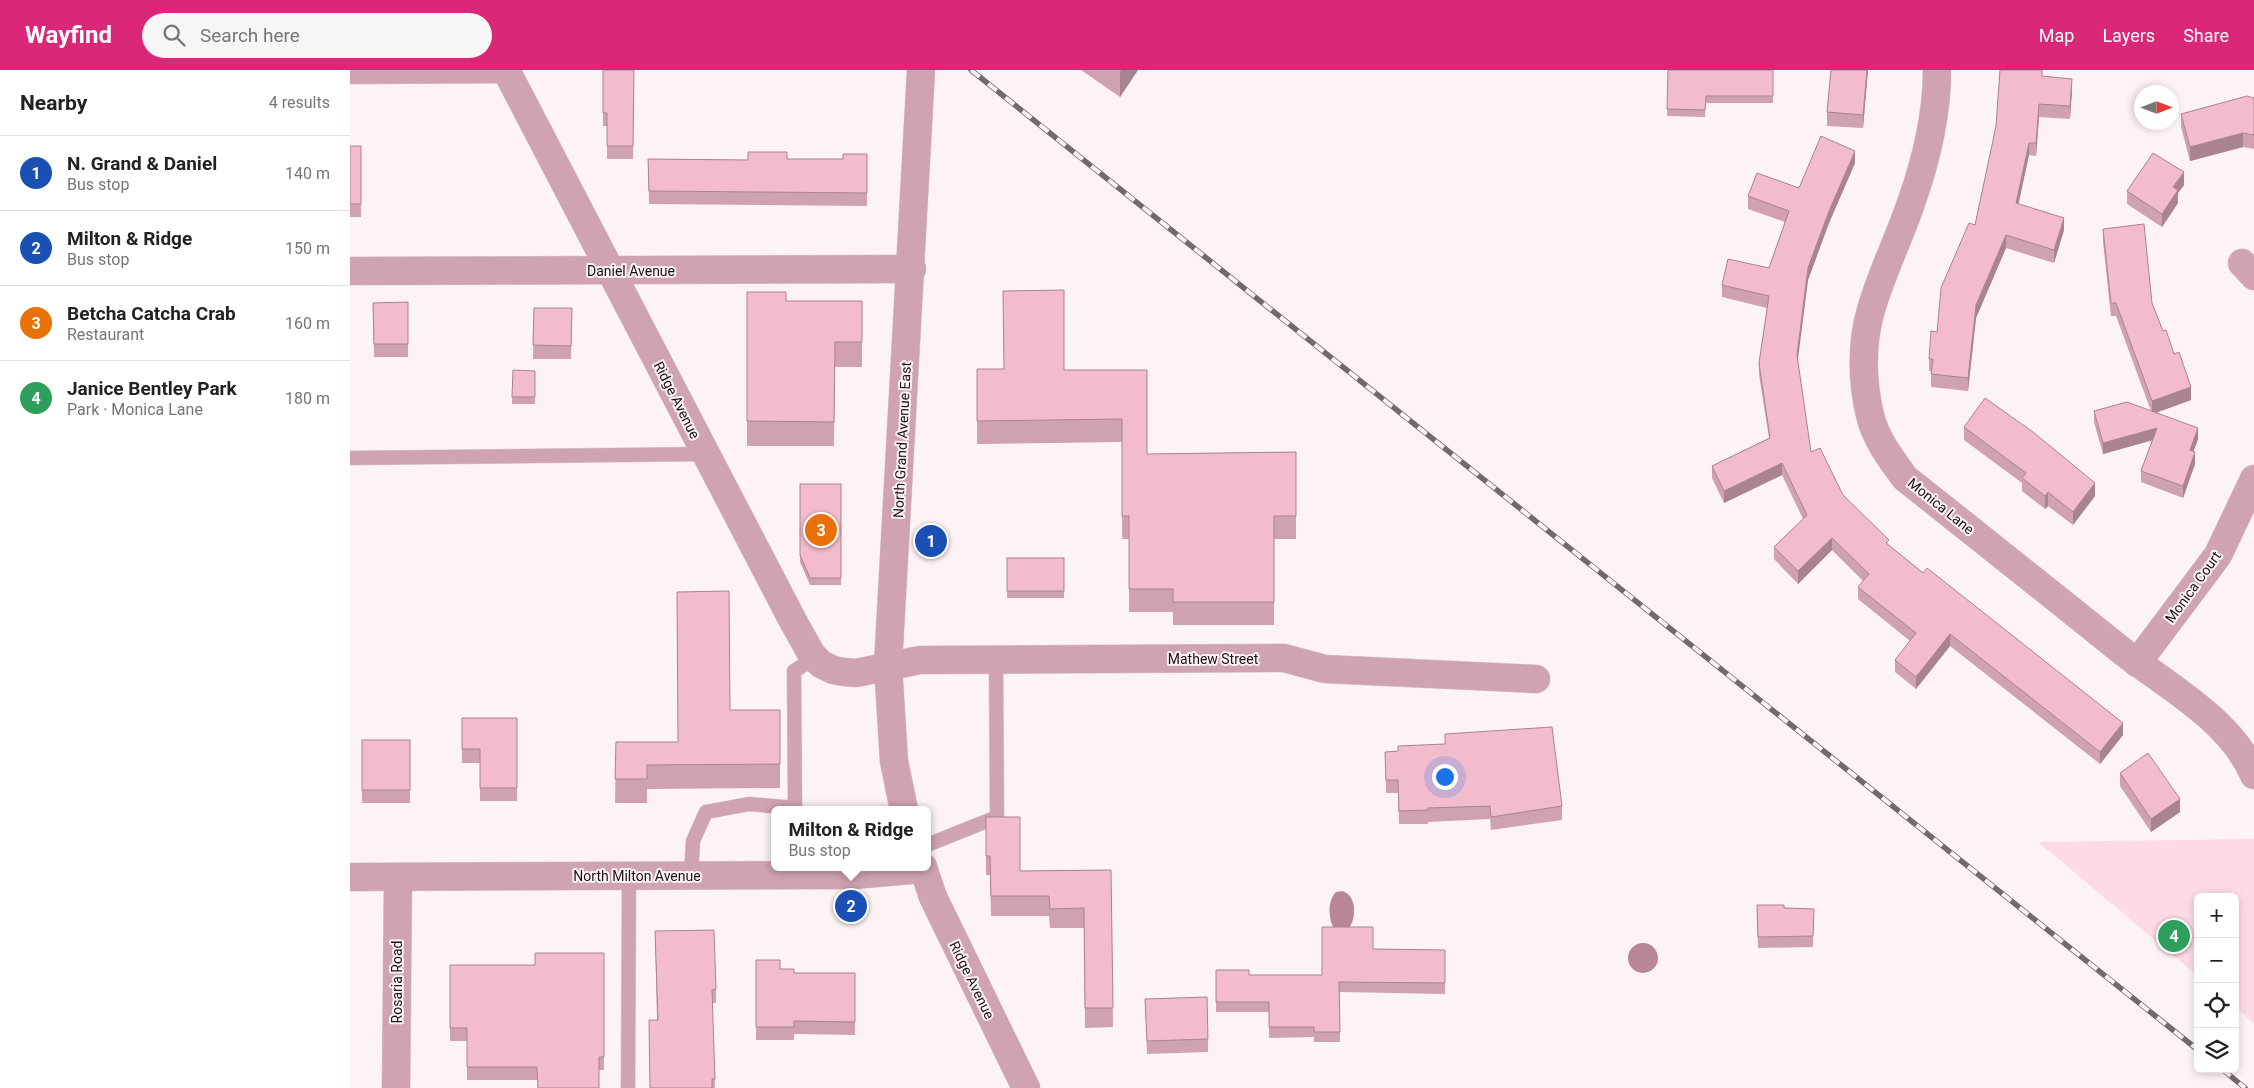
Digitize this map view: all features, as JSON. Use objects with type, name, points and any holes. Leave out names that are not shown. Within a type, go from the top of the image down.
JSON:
[{"type":"street","name":"North Grand Avenue East","points":[[903,806],[894,761],[888,666],[912,269],[921,70]]},
{"type":"street","name":"Monica Lane","points":[[1937,70],[1937,88],[1926,156],[1911,204],[1870,310],[1865,347],[1864,384],[1870,417],[1886,451],[1905,478],[2137,663],[2204,710],[2248,759],[2254,774]]},
{"type":"street","name":"Ridge Avenue","points":[[508,73],[705,454],[793,621],[816,658],[833,670],[844,672],[856,673],[888,666]]},
{"type":"street","name":"Daniel Avenue","points":[[350,271],[912,269]]},
{"type":"street","name":"Monica Court","points":[[2137,663],[2218,554],[2254,479]]},
{"type":"street","name":"Mathew Street","points":[[888,666],[920,660],[1284,658],[1325,669],[1536,679]]},
{"type":"street","name":"North Milton Avenue","points":[[350,877],[854,875],[874,871]]},
{"type":"street","name":"Ridge Avenue","points":[[926,871],[933,897],[1026,1088]]},
{"type":"street","name":"Rosaria Road","points":[[396,1088],[398,877]]},
{"type":"lane","points":[[350,77],[508,73]]},
{"type":"lane","points":[[350,458],[705,454]]},
{"type":"lane","points":[[795,806],[794,671],[816,658]]},
{"type":"lane","points":[[931,857],[997,817],[996,660]]},
{"type":"lane","points":[[691,876],[693,841],[706,812],[749,804],[772,806]]},
{"type":"lane","points":[[628,1088],[629,877]]},
{"type":"shaded area","points":[[2254,839],[2254,1023],[2239,1010],[2239,893],[2194,893],[2194,973],[2038,842]]},
{"type":"shaded area","points":[[1342,891],[1351,897],[1354,914],[1348,929],[1335,930],[1330,916],[1330,905],[1336,892]]},
{"type":"shaded area","points":[[1643,943],[1649,944],[1657,952],[1657,964],[1649,972],[1643,973],[1637,972],[1629,964],[1628,958],[1629,952],[1637,944]]},
{"type":"building","points":[[603,70],[634,70],[633,146],[607,146],[607,113],[603,113]]},
{"type":"building","points":[[1668,70],[1773,70],[1773,96],[1706,96],[1705,110],[1667,109]]},
{"type":"building","points":[[1831,70],[1867,70],[1863,115],[1827,112]]},
{"type":"building","points":[[2000,70],[2042,70],[2042,76],[2072,79],[2070,106],[2039,104],[2036,143],[2029,143],[2016,203],[2064,218],[2054,250],[2006,235],[1976,305],[1968,378],[1931,374],[1933,359],[1929,359],[1931,331],[1937,332],[1941,288],[1969,223],[1975,225],[1996,126]]},
{"type":"building","points":[[2247,96],[2254,98],[2254,135],[2243,133],[2190,147],[2181,114]]},
{"type":"building","points":[[1821,136],[1855,151],[1829,211],[1808,268],[1797,355],[1811,452],[1820,448],[1843,495],[1889,540],[1886,543],[1923,573],[1927,568],[2123,723],[2100,752],[1950,634],[1916,677],[1895,660],[1916,633],[1858,587],[1869,574],[1832,538],[1798,571],[1774,547],[1807,515],[1782,463],[1724,491],[1712,466],[1770,438],[1759,363],[1769,296],[1722,285],[1728,259],[1769,268],[1789,211],[1748,196],[1757,173],[1799,188]]},
{"type":"building","points":[[350,146],[361,146],[361,204],[350,204]]},
{"type":"building","points":[[748,152],[787,152],[787,159],[843,159],[843,154],[867,154],[867,193],[649,191],[648,159],[748,160]]},
{"type":"building","points":[[2153,153],[2184,172],[2173,187],[2178,190],[2162,214],[2127,191]]},
{"type":"building","points":[[2144,224],[2152,303],[2163,331],[2166,330],[2174,354],[2179,352],[2191,387],[2152,401],[2116,303],[2111,303],[2103,229]]},
{"type":"building","points":[[1064,290],[1064,370],[1147,370],[1147,454],[1296,452],[1296,516],[1274,516],[1274,602],[1173,602],[1173,589],[1129,589],[1129,516],[1122,516],[1122,419],[977,421],[977,369],[1004,369],[1003,291]]},
{"type":"building","points":[[747,292],[786,292],[786,301],[862,301],[862,342],[835,342],[834,422],[747,421]]},
{"type":"building","points":[[408,302],[408,344],[374,344],[373,303]]},
{"type":"building","points":[[534,308],[572,308],[571,346],[533,345]]},
{"type":"building","points":[[513,370],[535,371],[535,397],[512,397]]},
{"type":"building","points":[[1985,398],[2033,432],[2095,483],[2073,512],[2048,492],[2045,496],[2022,478],[2026,473],[1964,427]]},
{"type":"building","points":[[2127,402],[2198,428],[2190,450],[2195,452],[2183,486],[2141,471],[2157,428],[2103,443],[2094,411]]},
{"type":"building","points":[[800,484],[841,484],[841,578],[810,578],[800,555]]},
{"type":"building","points":[[1007,558],[1064,558],[1064,591],[1007,591]]},
{"type":"building","points":[[729,591],[730,710],[780,710],[780,764],[647,765],[647,779],[615,779],[616,742],[678,742],[677,592]]},
{"type":"building","points":[[462,718],[517,718],[517,788],[480,788],[480,749],[462,749]]},
{"type":"building","points":[[1552,727],[1562,806],[1491,817],[1490,806],[1399,811],[1398,780],[1386,780],[1385,752],[1398,751],[1398,746],[1445,744],[1445,734]]},
{"type":"building","points":[[362,740],[410,740],[410,790],[362,790]]},
{"type":"building","points":[[2148,753],[2180,799],[2151,819],[2120,773]]},
{"type":"building","points":[[986,817],[1020,817],[1020,871],[1111,870],[1113,1008],[1085,1008],[1084,908],[1050,909],[1049,896],[991,896],[990,856],[986,856]]},
{"type":"building","points":[[1757,905],[1784,905],[1784,908],[1814,909],[1813,936],[1758,937]]},
{"type":"building","points":[[1322,927],[1373,927],[1373,949],[1445,950],[1445,983],[1339,982],[1340,1032],[1314,1032],[1314,1027],[1269,1027],[1269,1002],[1216,1002],[1216,970],[1249,970],[1249,975],[1322,975]]},
{"type":"building","points":[[714,930],[716,989],[712,990],[715,1079],[712,1079],[712,1088],[650,1088],[649,1020],[658,1020],[655,931]]},
{"type":"building","points":[[535,953],[604,953],[604,1057],[599,1057],[599,1088],[538,1088],[537,1067],[467,1067],[467,1028],[450,1028],[450,965],[535,965]]},
{"type":"building","points":[[756,960],[780,960],[780,969],[794,969],[794,973],[855,973],[855,1022],[794,1021],[794,1027],[756,1027]]},
{"type":"building","points":[[1207,997],[1208,1039],[1147,1041],[1145,999]]},
{"type":"railway","points":[[971,70],[2194,1047]]},
{"type":"railway","points":[[2227,1073],[2245,1088]]},
{"type":"place","name":"Betcha Catcha Crab","points":[[821,530]]},
{"type":"place","name":"N. Grand & Daniel","points":[[931,541]]},
{"type":"place","name":"Milton & Ridge","points":[[851,906]]},
{"type":"place","name":"Janice Bentley Park","points":[[2174,936]]}]
